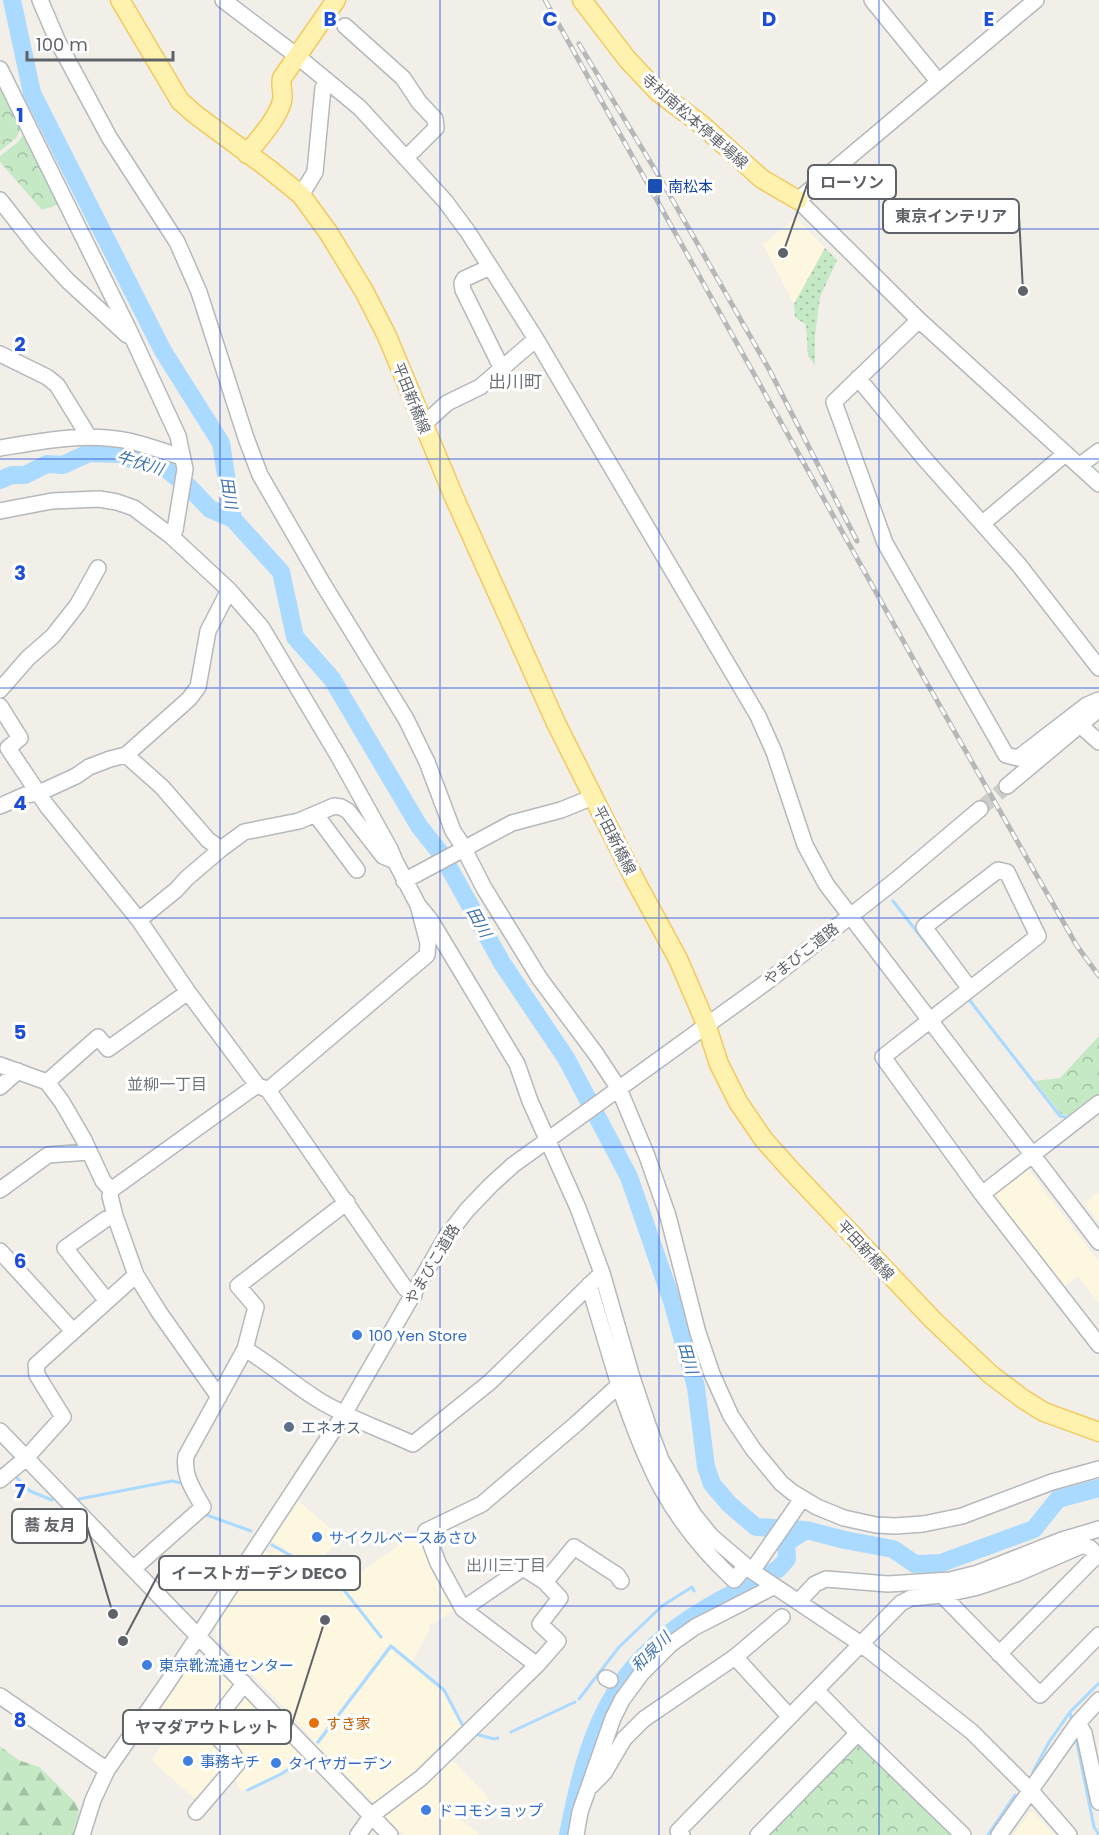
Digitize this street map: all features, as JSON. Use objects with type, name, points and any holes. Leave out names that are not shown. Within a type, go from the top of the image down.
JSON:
[{"type":"main road","points":[[120,0],[180,101],[248,154],[278,111],[283,99],[280,85],[282,78],[336,0]]},
{"type":"main road","name":"寺村南松本停車場線","points":[[582,0],[627,59],[658,92],[702,125],[762,179],[798,200]]},
{"type":"main road","name":"平田新橋線","points":[[248,154],[301,195],[328,232],[375,311],[556,723],[678,959],[706,1024],[719,1064],[738,1102],[764,1140],[933,1320],[983,1367],[1023,1399],[1054,1416],[1099,1432]]},
{"type":"street","points":[[40,0],[58,42],[109,137],[177,242],[199,292],[260,475],[323,584],[406,719],[427,762],[453,831],[484,888],[540,979],[596,1054],[616,1090],[647,1156],[668,1216],[698,1333],[719,1392],[731,1416],[765,1464],[781,1483],[801,1500],[829,1513],[860,1521],[895,1526],[923,1524],[975,1512],[1052,1482],[1099,1469]]},
{"type":"street","points":[[223,0],[297,56],[360,108],[407,157],[468,232],[536,339],[759,716],[806,845],[826,884],[1099,1242]]},
{"type":"street","points":[[1036,0],[798,200],[919,320],[1099,484]]},
{"type":"street","points":[[876,1],[938,81]]},
{"type":"street","points":[[345,26],[403,78],[419,102],[435,119],[436,128],[407,157]]},
{"type":"street","points":[[0,69],[134,341],[178,436],[184,463],[175,530],[171,535]]},
{"type":"street","points":[[301,195],[315,172],[323,88]]},
{"type":"street","points":[[0,200],[36,246],[68,281],[134,341]]},
{"type":"street","points":[[490,267],[464,279],[463,290],[502,369]]},
{"type":"street","points":[[919,320],[834,402],[885,543],[1006,755],[1018,758],[1087,705],[1099,700]]},
{"type":"street","points":[[423,424],[447,403],[480,387],[536,339]]},
{"type":"street","points":[[0,354],[57,385],[89,437]]},
{"type":"street","points":[[858,378],[1019,565],[1099,668]]},
{"type":"street","points":[[0,448],[50,439],[89,437],[129,441],[184,463]]},
{"type":"street","points":[[1079,466],[1099,451]]},
{"type":"street","points":[[983,523],[1065,454]]},
{"type":"street","points":[[0,511],[52,501],[99,499],[135,508],[171,535],[229,590],[262,628],[340,759],[407,880],[418,905],[428,943],[427,954],[262,1088],[111,1190],[110,1196],[115,1216],[136,1275],[159,1312],[219,1396]]},
{"type":"street","points":[[0,690],[28,658],[53,636],[78,604],[98,568]]},
{"type":"street","points":[[0,806],[25,795],[39,794],[89,767],[126,755],[189,699],[198,687],[208,631],[229,590]]},
{"type":"street","points":[[0,706],[20,738],[8,748],[47,806],[138,920],[188,992],[347,1202],[405,1288],[414,1294]]},
{"type":"street","points":[[1007,786],[1099,709]]},
{"type":"street","points":[[1080,724],[1099,742]]},
{"type":"street","points":[[126,755],[162,787],[208,840],[221,849]]},
{"type":"street","points":[[407,880],[512,823],[561,810],[593,797]]},
{"type":"street","points":[[138,920],[244,832],[299,821],[334,807],[341,807],[348,811],[383,856],[395,861]]},
{"type":"street","name":"やまびこ道路","points":[[82,1835],[93,1800],[107,1770],[344,1414],[446,1237],[467,1210],[506,1171],[768,981],[896,880],[980,809]]},
{"type":"street","points":[[316,815],[357,870]]},
{"type":"street","points":[[970,989],[924,927],[998,870],[1007,872],[1038,936],[883,1057],[982,1194],[1099,1345]]},
{"type":"street","points":[[418,905],[517,1064],[530,1101],[552,1137],[602,1274],[631,1374],[661,1460],[694,1515],[711,1536],[760,1576],[861,1644],[972,1732],[1031,1791],[1069,1835]]},
{"type":"street","points":[[47,1082],[98,1037],[108,1049],[188,992]]},
{"type":"street","points":[[0,1065],[47,1082],[62,1101],[103,1180],[111,1190]]},
{"type":"street","points":[[0,1086],[18,1071]]},
{"type":"street","points":[[982,1194],[1099,1103]]},
{"type":"street","points":[[0,1190],[48,1155],[89,1152]]},
{"type":"street","points":[[134,1569],[203,1506],[186,1477],[184,1467],[186,1456],[245,1349],[256,1307],[238,1286],[347,1202]]},
{"type":"street","points":[[107,1301],[65,1248],[106,1219],[115,1216]]},
{"type":"street","points":[[0,1251],[73,1331]]},
{"type":"street","points":[[245,1349],[316,1398],[344,1414],[414,1444],[490,1382],[602,1274]]},
{"type":"street","points":[[0,1480],[26,1458],[63,1417],[37,1375],[36,1365],[136,1275]]},
{"type":"street","points":[[589,1285],[619,1385],[646,1461],[658,1485],[684,1526],[734,1580],[760,1576]]},
{"type":"street","points":[[537,1665],[463,1610],[438,1563],[426,1531],[482,1504],[619,1385]]},
{"type":"street","points":[[0,1431],[390,1835]]},
{"type":"street","points":[[576,1835],[580,1812],[588,1788],[613,1718],[622,1700],[641,1674],[671,1644],[760,1576],[764,1554],[801,1500]]},
{"type":"street","points":[[798,1602],[815,1584],[826,1579],[888,1584],[950,1580],[978,1573],[1062,1540],[1099,1529]]},
{"type":"street","points":[[682,1835],[678,1831],[901,1604],[911,1598],[942,1595],[978,1587],[1016,1574],[1083,1545],[1090,1548],[1098,1556],[999,1654]]},
{"type":"street","points":[[545,1582],[574,1547],[617,1575],[621,1581]]},
{"type":"street","points":[[358,1835],[372,1815],[421,1778],[537,1665],[562,1637],[540,1624],[560,1598],[545,1582],[523,1568],[463,1610]]},
{"type":"street","points":[[942,1595],[1040,1695],[1099,1635]]},
{"type":"street","points":[[588,1788],[594,1785],[604,1773],[624,1739],[644,1719],[778,1627]]},
{"type":"street","points":[[735,1657],[789,1716]]},
{"type":"street","points":[[196,1812],[237,1764],[236,1758],[216,1735],[216,1728],[229,1702],[244,1683]]},
{"type":"street","points":[[816,1690],[963,1835]]},
{"type":"street","points":[[0,1696],[107,1770]]},
{"type":"street","points":[[999,1835],[1074,1728],[1099,1700]]},
{"type":"street","points":[[1074,1728],[1084,1733],[1098,1794]]},
{"type":"street","points":[[758,1835],[858,1733]]},
{"type":"shaded area","points":[[796,218],[825,248],[794,304],[763,244]]},
{"type":"shaded area","points":[[1022,1168],[1028,1169],[1099,1262],[1099,1303],[1078,1276],[1061,1288],[992,1198],[993,1192]]},
{"type":"shaded area","points":[[1099,1192],[1099,1222],[1084,1203]]},
{"type":"shaded area","points":[[298,1501],[341,1537],[319,1561],[295,1555],[271,1541]]},
{"type":"shaded area","points":[[422,1530],[458,1608],[430,1625],[412,1661],[390,1643],[315,1742],[216,1638],[216,1626],[265,1551],[271,1554],[274,1548],[290,1558],[316,1564],[331,1574],[340,1586]]},
{"type":"shaded area","points":[[391,1649],[443,1692],[464,1731],[415,1779],[375,1805],[318,1746]]},
{"type":"shaded area","points":[[206,1658],[233,1685],[234,1689],[225,1698],[209,1730],[234,1764],[200,1803],[151,1760],[175,1727],[158,1712],[194,1659]]},
{"type":"shaded area","points":[[241,1694],[304,1756],[278,1775],[240,1791],[220,1734],[233,1702]]},
{"type":"shaded area","points":[[449,1757],[489,1798],[460,1819],[480,1835],[403,1835],[382,1813]]},
{"type":"shaded area","points":[[1030,1812],[1034,1812],[1054,1835],[1013,1835]]},
{"type":"green space","points":[[0,77],[22,126],[16,138],[0,151]]},
{"type":"green space","points":[[26,130],[62,203],[42,210],[0,162],[0,156],[18,142]]},
{"type":"green space","points":[[825,248],[837,260],[820,297],[815,336],[815,365],[808,356],[806,325],[795,317],[794,304]]},
{"type":"green space","points":[[1099,1036],[1099,1094],[1069,1116],[1061,1114],[1035,1081],[1060,1078]]},
{"type":"green space","points":[[856,1743],[861,1743],[954,1835],[767,1835]]},
{"type":"green space","points":[[0,1746],[18,1760],[39,1767],[75,1802],[79,1811],[74,1835],[0,1835]]},
{"type":"waterway","name":"田川","points":[[12,0],[32,93],[163,351],[221,443],[233,519],[281,572],[295,637],[332,679],[419,826],[442,855],[502,963],[566,1058],[629,1177],[672,1301],[696,1387],[706,1467],[712,1484],[729,1504],[756,1527],[806,1530],[893,1549],[915,1564],[941,1563],[1034,1529],[1058,1499],[1099,1488]]},
{"type":"waterway","name":"牛伏川","points":[[0,480],[12,475],[25,475],[47,464],[63,465],[89,453],[121,454],[133,460],[166,469],[189,487],[210,509],[233,519]]},
{"type":"waterway","points":[[893,901],[953,978]]},
{"type":"waterway","points":[[967,997],[1060,1116],[1069,1118]]},
{"type":"waterway","points":[[0,1470],[5,1466]]},
{"type":"waterway","points":[[16,1477],[30,1491],[52,1500]]},
{"type":"waterway","points":[[79,1499],[172,1481],[181,1483],[185,1487]]},
{"type":"waterway","points":[[204,1514],[251,1531]]},
{"type":"waterway","name":"和泉川","points":[[568,1835],[581,1775],[600,1720],[630,1671],[650,1649],[687,1620],[778,1569],[787,1559],[786,1543],[806,1530]]},
{"type":"waterway","points":[[272,1545],[295,1558],[325,1566],[381,1637]]},
{"type":"waterway","points":[[579,1699],[619,1647],[662,1606],[692,1587],[694,1591]]},
{"type":"waterway","name":"和泉川","points":[[703,1602],[706,1609]]},
{"type":"waterway","points":[[318,1742],[391,1646],[444,1690],[464,1728]]},
{"type":"waterway","points":[[1033,1772],[1049,1742],[1070,1712],[1099,1683]]},
{"type":"waterway","points":[[511,1732],[575,1702]]},
{"type":"waterway","points":[[1070,1712],[1072,1722]]},
{"type":"waterway","points":[[475,1734],[498,1738]]},
{"type":"waterway","points":[[1076,1738],[1094,1827],[1099,1835]]},
{"type":"waterway","points":[[248,1790],[281,1774],[304,1759]]},
{"type":"waterway","points":[[988,1835],[1015,1795]]},
{"type":"tunnel","points":[[980,809],[1007,786]]},
{"type":"railway","points":[[545,0],[920,671],[1077,946],[1099,976]]},
{"type":"railway","points":[[579,44],[660,178],[770,371],[857,541]]},
{"type":"place","name":"南松本","points":[[655,186]]},
{"type":"place","name":"ローソン","points":[[783,253]]},
{"type":"place","name":"東京インテリア","points":[[1023,291]]},
{"type":"place","name":"100 Yen Store","points":[[357,1335]]},
{"type":"place","name":"エネオス","points":[[289,1427]]},
{"type":"place","name":"サイクルベースあさひ","points":[[317,1537]]},
{"type":"place","name":"蕎 友月","points":[[113,1614]]},
{"type":"place","name":"ヤマダアウトレット","points":[[325,1620]]},
{"type":"place","name":"イーストガーデン DECO","points":[[123,1641]]},
{"type":"place","name":"東京靴流通センター","points":[[147,1665]]},
{"type":"place","name":"すき家","points":[[314,1723]]},
{"type":"place","name":"事務キチ","points":[[188,1761]]},
{"type":"place","name":"タイヤガーデン","points":[[276,1763]]},
{"type":"place","name":"ドコモショップ","points":[[426,1810]]},
{"type":"district","name":"出川町","points":[[515,381]]},
{"type":"district","name":"並柳一丁目","points":[[167,1084]]},
{"type":"district","name":"出川三丁目","points":[[506,1565]]}]
